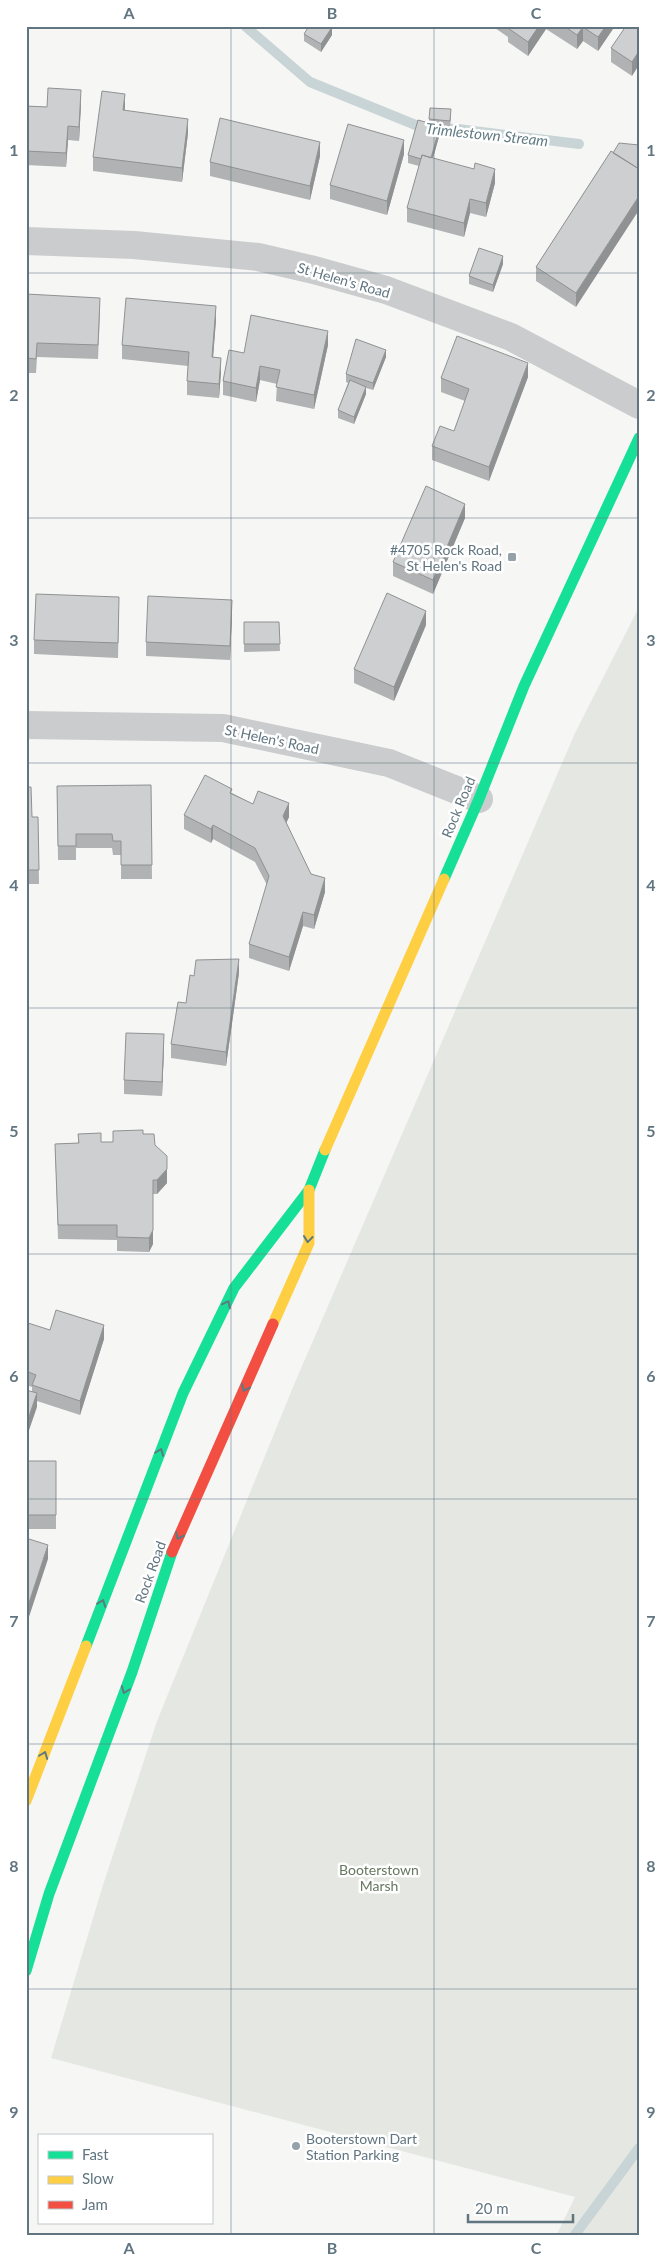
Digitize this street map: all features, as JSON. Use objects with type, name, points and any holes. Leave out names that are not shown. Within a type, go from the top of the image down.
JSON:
[{"type":"main road","name":"Rock Road","points":[[26,1801],[183,1393],[234,1288],[309,1190],[332,1133],[479,799],[524,686],[639,438]]},
{"type":"main road","name":"Rock Road","points":[[26,1971],[49,1894],[132,1672],[169,1558],[309,1243],[309,1190]]},
{"type":"street","name":"St Helen's Road","points":[[26,241],[143,246],[258,257],[314,270],[386,290],[511,337],[639,405]]},
{"type":"street","name":"St Helen's Road","points":[[26,725],[223,728],[389,763],[479,799]]},
{"type":"green space","name":"Booterstown Marsh","points":[[639,607],[639,2236],[556,2236],[575,2197],[51,2058],[103,1885],[157,1721],[293,1387],[575,733]]},
{"type":"building","points":[[309,26],[332,27],[321,44],[304,34]]},
{"type":"building","points":[[508,26],[539,26],[528,42],[508,28]]},
{"type":"building","points":[[564,26],[606,26],[598,37],[583,27],[577,35]]},
{"type":"building","points":[[626,26],[639,26],[639,51],[632,62],[611,48]]},
{"type":"building","points":[[26,85],[28,85],[26,106]]},
{"type":"building","points":[[48,88],[81,90],[79,127],[68,126],[66,153],[26,151],[26,106],[47,107]]},
{"type":"building","points":[[102,91],[125,94],[123,110],[188,119],[182,168],[93,157]]},
{"type":"building","points":[[430,108],[451,109],[450,121],[429,119]]},
{"type":"building","points":[[220,118],[320,142],[310,186],[210,162]]},
{"type":"building","points":[[418,120],[440,126],[431,158],[422,155],[421,159],[408,155]]},
{"type":"building","points":[[348,124],[404,140],[387,201],[330,185]]},
{"type":"building","points":[[619,143],[639,145],[639,169],[613,153]]},
{"type":"building","points":[[611,151],[639,169],[639,196],[576,293],[536,267]]},
{"type":"building","points":[[422,155],[474,169],[475,163],[495,169],[486,203],[470,199],[464,223],[407,208]]},
{"type":"building","points":[[479,248],[503,256],[493,285],[469,276]]},
{"type":"building","points":[[26,294],[100,298],[98,345],[37,343],[36,359],[26,358]]},
{"type":"building","points":[[126,298],[216,306],[212,357],[221,358],[219,384],[187,381],[189,352],[122,345]]},
{"type":"building","points":[[251,315],[328,331],[314,395],[276,387],[280,370],[260,366],[256,388],[223,381],[229,350],[244,353]]},
{"type":"building","points":[[457,336],[528,363],[489,467],[432,446],[440,426],[454,431],[469,389],[441,378]]},
{"type":"building","points":[[356,339],[386,350],[373,383],[346,374]]},
{"type":"building","points":[[350,380],[366,387],[354,417],[338,410]]},
{"type":"building","points":[[426,486],[465,504],[433,580],[393,562]]},
{"type":"building","points":[[387,593],[426,611],[394,687],[354,669]]},
{"type":"building","points":[[36,594],[119,597],[118,643],[34,640]]},
{"type":"building","points":[[148,596],[232,600],[230,646],[146,642]]},
{"type":"building","points":[[244,622],[279,622],[280,644],[244,644]]},
{"type":"building","points":[[205,775],[232,789],[230,793],[253,804],[258,791],[289,803],[283,816],[311,874],[325,878],[314,915],[303,912],[289,957],[249,944],[269,876],[255,848],[213,825],[211,829],[184,815]]},
{"type":"building","points":[[151,785],[152,865],[121,865],[121,841],[113,841],[112,834],[76,834],[76,846],[58,846],[57,786]]},
{"type":"building","points":[[26,787],[31,787],[32,817],[38,817],[39,870],[26,870]]},
{"type":"building","points":[[239,959],[226,1052],[171,1044],[178,1002],[186,1003],[190,975],[194,976],[196,960]]},
{"type":"building","points":[[126,1033],[164,1034],[162,1082],[124,1080]]},
{"type":"building","points":[[143,1130],[143,1134],[154,1134],[155,1145],[167,1156],[167,1169],[157,1180],[153,1180],[153,1230],[149,1238],[117,1237],[117,1225],[58,1225],[55,1144],[79,1143],[78,1134],[101,1133],[101,1142],[113,1142],[113,1131]]},
{"type":"building","points":[[56,1310],[104,1325],[80,1401],[32,1385],[36,1375],[26,1371],[26,1329],[28,1323],[50,1330]]},
{"type":"building","points":[[26,1390],[37,1393],[26,1425]]},
{"type":"building","points":[[26,1461],[56,1461],[56,1515],[26,1515]]},
{"type":"building","points":[[26,1538],[48,1545],[26,1612]]},
{"type":"waterway","name":"Trimlestown Stream","points":[[245,26],[310,82],[423,128],[458,129],[579,144]]},
{"type":"waterway","points":[[574,2236],[639,2148]]},
{"type":"traffic: fast","points":[[444,879],[479,799],[524,686],[639,438]]},
{"type":"traffic: fast","points":[[86,1646],[183,1393],[234,1288],[309,1190],[325,1150]]},
{"type":"traffic: fast","points":[[26,1971],[49,1894],[132,1672],[172,1552]]},
{"type":"traffic: slow","points":[[325,1150],[444,879]]},
{"type":"traffic: slow","points":[[273,1324],[309,1243],[309,1190]]},
{"type":"traffic: slow","points":[[26,1801],[86,1646]]},
{"type":"traffic: jam","points":[[172,1552],[273,1324]]},
{"type":"place","name":"#4705 Rock Road, St Helen's Road","points":[[512,557]]},
{"type":"place","name":"Booterstown Dart Station Parking","points":[[296,2146]]}]
